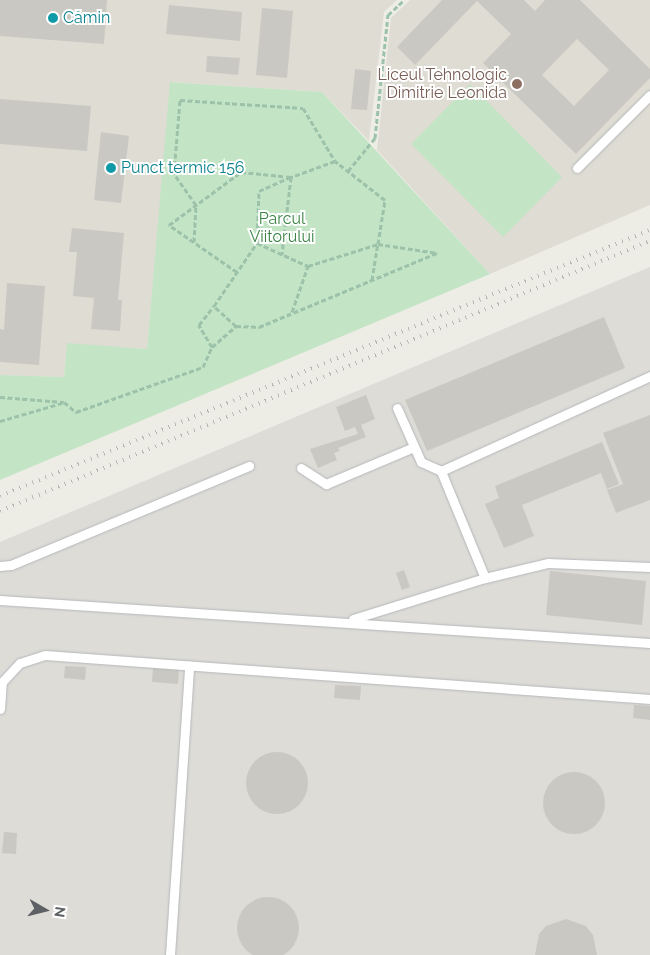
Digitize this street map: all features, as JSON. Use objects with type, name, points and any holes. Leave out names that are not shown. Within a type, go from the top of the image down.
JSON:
[{"type":"lane","points":[[577,168],[650,95]]},
{"type":"lane","points":[[441,471],[650,376]]},
{"type":"lane","points":[[398,408],[421,462],[441,471],[485,578]]},
{"type":"lane","points":[[300,468],[326,484],[414,447]]},
{"type":"lane","points":[[0,566],[11,564],[250,466]]},
{"type":"lane","points":[[348,621],[485,578],[548,562],[650,566]]},
{"type":"lane","points":[[0,600],[348,621],[650,643]]},
{"type":"lane","points":[[0,709],[2,682],[20,664],[45,655],[650,699]]},
{"type":"lane","points":[[170,955],[189,666]]},
{"type":"path","points":[[348,171],[375,138],[388,15],[404,0]]},
{"type":"path","points":[[194,242],[196,205],[174,173],[180,100],[303,108],[335,161],[385,200],[372,280]]},
{"type":"path","points":[[212,347],[199,325],[257,243],[259,191],[335,161]]},
{"type":"path","points":[[237,272],[169,225],[240,172],[291,177]]},
{"type":"path","points":[[282,254],[291,177]]},
{"type":"path","points":[[214,306],[236,326],[259,327],[437,254],[378,244],[308,266],[257,243]]},
{"type":"path","points":[[292,312],[308,266]]},
{"type":"path","points":[[0,397],[64,402],[76,412],[203,367],[212,347],[236,326]]},
{"type":"path","points":[[0,421],[64,402]]},
{"type":"shaded area","points":[[0,0],[397,0],[384,12],[369,141],[322,92],[171,82],[147,349],[67,344],[64,377],[0,375]]},
{"type":"shaded area","name":"Liceul Tehnologic Dimitrie Leonida","points":[[410,0],[650,0],[650,205],[490,274],[377,150],[391,18]]},
{"type":"shaded area","points":[[650,267],[650,955],[0,955],[0,542]]},
{"type":"green space","name":"Parcul Viitorului","points":[[170,82],[322,92],[490,274],[0,480],[0,375],[64,377],[67,343],[147,349]]},
{"type":"green space","points":[[470,84],[562,177],[503,237],[411,144]]},
{"type":"building","name":"Cămin","points":[[0,0],[107,0],[104,44],[0,36]]},
{"type":"building","points":[[442,0],[524,0],[535,11],[545,0],[580,0],[650,69],[650,78],[576,154],[483,63],[511,34],[477,1],[415,65],[397,47]],"holes":[[[577,39],[609,70],[574,106],[542,75]]]},
{"type":"building","points":[[169,5],[242,12],[240,41],[166,34]]},
{"type":"building","points":[[262,8],[293,11],[287,78],[256,75]]},
{"type":"building","points":[[207,56],[240,58],[238,75],[206,72]]},
{"type":"building","points":[[355,69],[371,71],[367,110],[351,109]]},
{"type":"building","points":[[0,99],[91,106],[87,151],[0,144]]},
{"type":"building","name":"Punct termic 156","points":[[101,132],[129,136],[121,203],[94,200]]},
{"type":"building","points":[[72,228],[124,233],[118,300],[122,300],[120,331],[91,329],[94,298],[73,296],[77,252],[69,252]]},
{"type":"building","points":[[7,283],[45,286],[39,365],[0,362],[0,329],[4,330]]},
{"type":"building","points":[[604,317],[625,368],[427,451],[405,400]]},
{"type":"building","points":[[366,395],[375,419],[361,425],[366,437],[338,448],[340,451],[334,453],[337,460],[318,468],[310,449],[358,434],[355,427],[345,431],[336,407]]},
{"type":"building","points":[[650,415],[650,500],[616,513],[607,490],[623,484],[603,433]]},
{"type":"building","points":[[602,442],[619,484],[607,489],[601,473],[522,505],[534,536],[504,548],[485,504],[499,498],[495,486]]},
{"type":"building","points":[[404,570],[410,587],[402,590],[396,573]]},
{"type":"building","points":[[550,571],[646,581],[642,625],[546,615]]},
{"type":"building","points":[[65,666],[86,667],[85,680],[64,678]]},
{"type":"building","points":[[153,668],[179,670],[178,684],[152,682]]},
{"type":"building","points":[[335,685],[361,686],[360,700],[334,698]]},
{"type":"building","points":[[634,705],[650,706],[650,720],[633,718]]},
{"type":"building","points":[[271,752],[283,752],[299,761],[306,771],[308,783],[306,795],[299,805],[283,814],[271,814],[260,809],[251,800],[246,789],[246,777],[251,766],[260,757]]},
{"type":"building","points":[[568,772],[580,772],[596,781],[603,791],[605,803],[603,815],[596,825],[580,834],[568,834],[557,829],[548,820],[543,809],[543,797],[548,786],[557,777]]},
{"type":"building","points":[[4,832],[17,833],[16,854],[2,853]]},
{"type":"building","points":[[268,897],[280,900],[290,906],[296,916],[299,928],[296,940],[290,950],[280,956],[268,959],[256,956],[246,950],[240,940],[237,928],[240,916],[246,906],[256,900]]},
{"type":"building","points":[[566,919],[586,926],[593,935],[597,955],[535,955],[539,934],[546,926]]},
{"type":"railway","points":[[0,496],[650,230]]},
{"type":"railway","points":[[0,511],[650,241]]},
{"type":"place","name":"Cămin","points":[[53,18]]},
{"type":"place","name":"Liceul Tehnologic Dimitrie Leonida","points":[[517,84]]},
{"type":"place","name":"Punct termic 156","points":[[111,168]]}]
